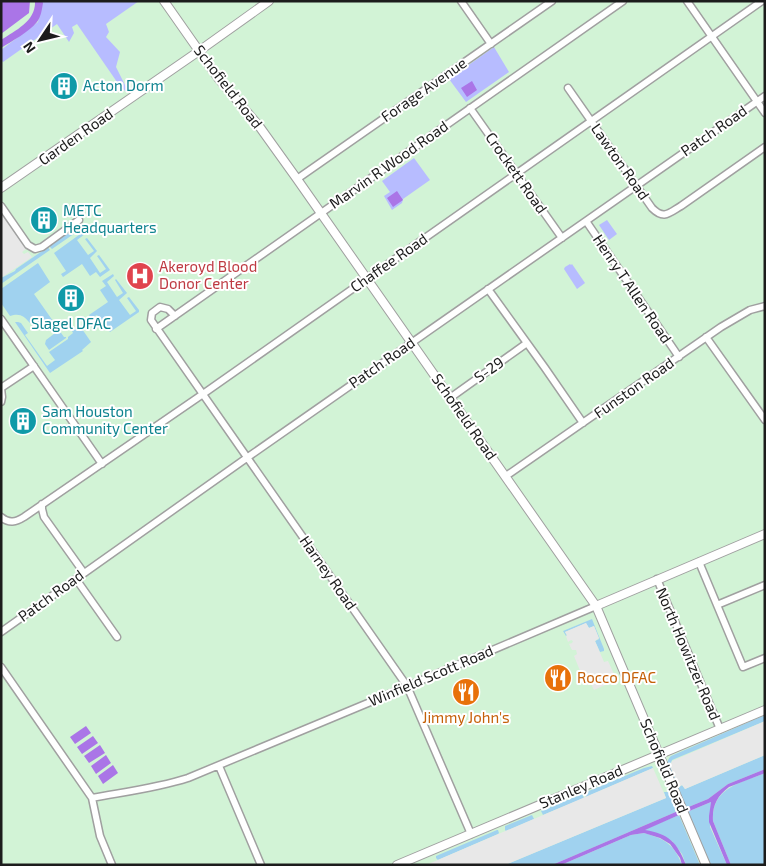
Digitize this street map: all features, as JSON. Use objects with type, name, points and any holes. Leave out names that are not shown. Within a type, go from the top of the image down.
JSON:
[{"type":"street","name":"Schofield Road","points":[[164,1],[218,78],[259,126],[297,179],[596,606],[706,865]]},
{"type":"street","name":"Garden Road","points":[[1,188],[269,1]]},
{"type":"street","points":[[461,1],[491,44]]},
{"type":"street","name":"Forage Avenue","points":[[297,179],[552,1]]},
{"type":"street","name":"Marvin R Wood Road","points":[[156,329],[623,1]]},
{"type":"street","points":[[687,1],[765,113]]},
{"type":"street","name":"Chaffee Road","points":[[1,517],[13,522],[24,517],[762,1]]},
{"type":"street","name":"Lawton Road","points":[[568,88],[652,208],[659,214],[668,214],[681,206],[765,146]]},
{"type":"street","name":"Patch Road","points":[[1,632],[765,96]]},
{"type":"street","name":"Crockett Road","points":[[470,108],[562,238]]},
{"type":"street","points":[[1,206],[28,245],[35,249],[42,247],[79,220]]},
{"type":"street","name":"Henry T Allen Road","points":[[586,220],[678,357]]},
{"type":"street","points":[[488,289],[582,423]]},
{"type":"street","name":"Funston Road","points":[[506,476],[706,337],[745,312],[765,306]]},
{"type":"street","points":[[156,329],[151,316],[160,307],[165,307],[175,316]]},
{"type":"street","points":[[1,319],[102,464]]},
{"type":"street","name":"Harney Road","points":[[156,329],[407,686],[471,834]]},
{"type":"street","points":[[706,337],[765,420]]},
{"type":"street","name":"S-29","points":[[450,398],[527,343]]},
{"type":"street","points":[[1,402],[1,388],[34,366]]},
{"type":"street","points":[[42,504],[44,516],[84,573]]},
{"type":"street","name":"Winfield Scott Road","points":[[92,798],[172,784],[219,766],[765,534]]},
{"type":"street","points":[[699,562],[743,666],[765,658]]},
{"type":"street","points":[[76,579],[117,637]]},
{"type":"street","name":"North Howitzer Road","points":[[657,579],[720,729]]},
{"type":"street","points":[[717,605],[765,585]]},
{"type":"street","points":[[1,667],[92,798],[100,836],[112,865]]},
{"type":"street","name":"Stanley Road","points":[[397,865],[765,710]]},
{"type":"street","points":[[219,766],[260,865]]},
{"type":"shaded area","points":[[1,1],[765,1],[765,865],[1,865]]},
{"type":"shaded area","points":[[1,1],[30,1],[29,13],[1,34]]},
{"type":"shaded area","points":[[35,1],[42,1],[43,3],[37,22],[25,33],[1,48],[1,40],[19,29],[29,19]]},
{"type":"shaded area","points":[[42,1],[139,1],[106,24],[109,32],[106,37],[120,52],[116,67],[128,91],[126,92],[117,82],[77,24],[72,27],[74,33],[69,42],[57,24],[3,62],[1,60],[1,50],[38,22]]},
{"type":"shaded area","points":[[494,47],[509,72],[466,102],[449,79]]},
{"type":"shaded area","points":[[472,81],[477,90],[467,97],[461,88]]},
{"type":"shaded area","points":[[414,158],[430,180],[403,199],[402,203],[392,210],[384,196],[390,192],[382,181]]},
{"type":"shaded area","points":[[397,191],[403,200],[393,207],[387,198]]},
{"type":"shaded area","points":[[1,213],[26,249],[22,252],[24,254],[28,252],[32,257],[1,278]]},
{"type":"shaded area","points":[[607,220],[617,234],[609,240],[599,225]]},
{"type":"shaded area","points":[[79,224],[81,229],[52,249],[49,246]]},
{"type":"shaded area","points":[[83,232],[85,234],[77,240],[88,255],[94,251],[85,239],[87,238],[97,251],[90,258],[100,273],[106,269],[97,256],[99,255],[110,270],[100,277],[96,272],[90,276],[82,264],[63,277],[61,274],[66,271],[54,253]]},
{"type":"shaded area","points":[[48,247],[50,250],[1,284],[1,278],[15,271]]},
{"type":"shaded area","points":[[38,263],[50,282],[34,294],[53,321],[38,328],[23,316],[10,316],[1,303],[1,289]]},
{"type":"shaded area","points":[[572,264],[585,283],[577,289],[564,269]]},
{"type":"shaded area","points":[[113,274],[114,276],[107,282],[117,297],[123,293],[116,279],[127,293],[119,300],[130,315],[136,311],[127,298],[129,297],[139,312],[110,332],[97,315],[91,318],[89,315],[108,302],[100,290],[106,286],[102,281]]},
{"type":"shaded area","points":[[15,322],[21,323],[28,333],[25,335],[47,366],[55,360],[49,352],[68,339],[73,333],[72,331],[80,326],[91,342],[83,351],[50,373]]},
{"type":"shaded area","points":[[59,330],[66,338],[49,350],[45,344],[46,340]]},
{"type":"shaded area","points":[[592,619],[604,651],[600,652],[595,641],[599,639],[594,626],[589,628],[586,623],[565,632],[567,636],[563,631]]},
{"type":"shaded area","points":[[586,623],[589,628],[594,626],[599,638],[595,641],[604,662],[608,661],[614,674],[610,676],[612,682],[594,690],[591,684],[586,685],[574,656],[577,654],[576,650],[572,650],[569,644],[573,641],[568,642],[565,632]]},
{"type":"shaded area","points":[[765,715],[765,721],[672,760],[670,766],[676,780],[674,780],[668,765],[671,756]]},
{"type":"shaded area","points":[[765,721],[765,755],[685,789],[682,785],[679,787],[670,766],[672,761]]},
{"type":"shaded area","points":[[86,726],[91,733],[75,744],[70,737]]},
{"type":"shaded area","points":[[93,736],[98,743],[82,754],[77,747]]},
{"type":"shaded area","points":[[100,745],[105,753],[89,763],[84,756]]},
{"type":"shaded area","points":[[106,755],[111,763],[96,774],[91,766]]},
{"type":"shaded area","points":[[765,755],[765,769],[728,784],[708,799],[686,808],[678,788],[682,785],[685,789]]},
{"type":"shaded area","points":[[113,765],[118,773],[103,784],[98,776]]},
{"type":"shaded area","points":[[652,766],[653,768],[586,797],[584,793],[644,768]]},
{"type":"shaded area","points":[[653,768],[666,798],[505,865],[426,865]]},
{"type":"shaded area","points":[[765,769],[765,773],[729,787],[716,802],[713,811],[713,821],[731,865],[727,865],[709,822],[711,802],[687,812],[686,808],[708,799],[728,784]]},
{"type":"shaded area","points":[[765,773],[765,865],[731,865],[713,821],[717,801],[729,788]]},
{"type":"shaded area","points":[[664,792],[669,792],[678,811],[552,865],[505,865],[666,798]]},
{"type":"shaded area","points":[[582,794],[584,798],[543,815],[541,811]]},
{"type":"shaded area","points":[[711,802],[710,827],[727,865],[709,865],[687,812]]},
{"type":"shaded area","points":[[678,811],[679,815],[645,830],[660,834],[671,840],[679,850],[686,865],[682,865],[680,858],[670,844],[660,838],[644,833],[631,835],[561,865],[552,865]]},
{"type":"shaded area","points":[[532,815],[534,819],[505,830],[505,826]]},
{"type":"shaded area","points":[[679,815],[700,865],[686,865],[682,854],[672,841],[643,830]]},
{"type":"shaded area","points":[[497,830],[498,834],[438,860],[436,858],[436,856]]},
{"type":"shaded area","points":[[644,833],[668,843],[676,852],[682,865],[561,865],[631,835]]},
{"type":"place","name":"Acton Dorm","points":[[64,86]]},
{"type":"place","name":"METC Headquarters","points":[[44,220]]},
{"type":"place","name":"Akeroyd Blood Donor Center","points":[[140,276]]},
{"type":"place","name":"Slagel DFAC","points":[[71,298]]},
{"type":"place","name":"Sam Houston Community Center","points":[[23,421]]},
{"type":"place","name":"Rocco DFAC","points":[[558,678]]},
{"type":"place","name":"Jimmy John's","points":[[466,692]]}]
